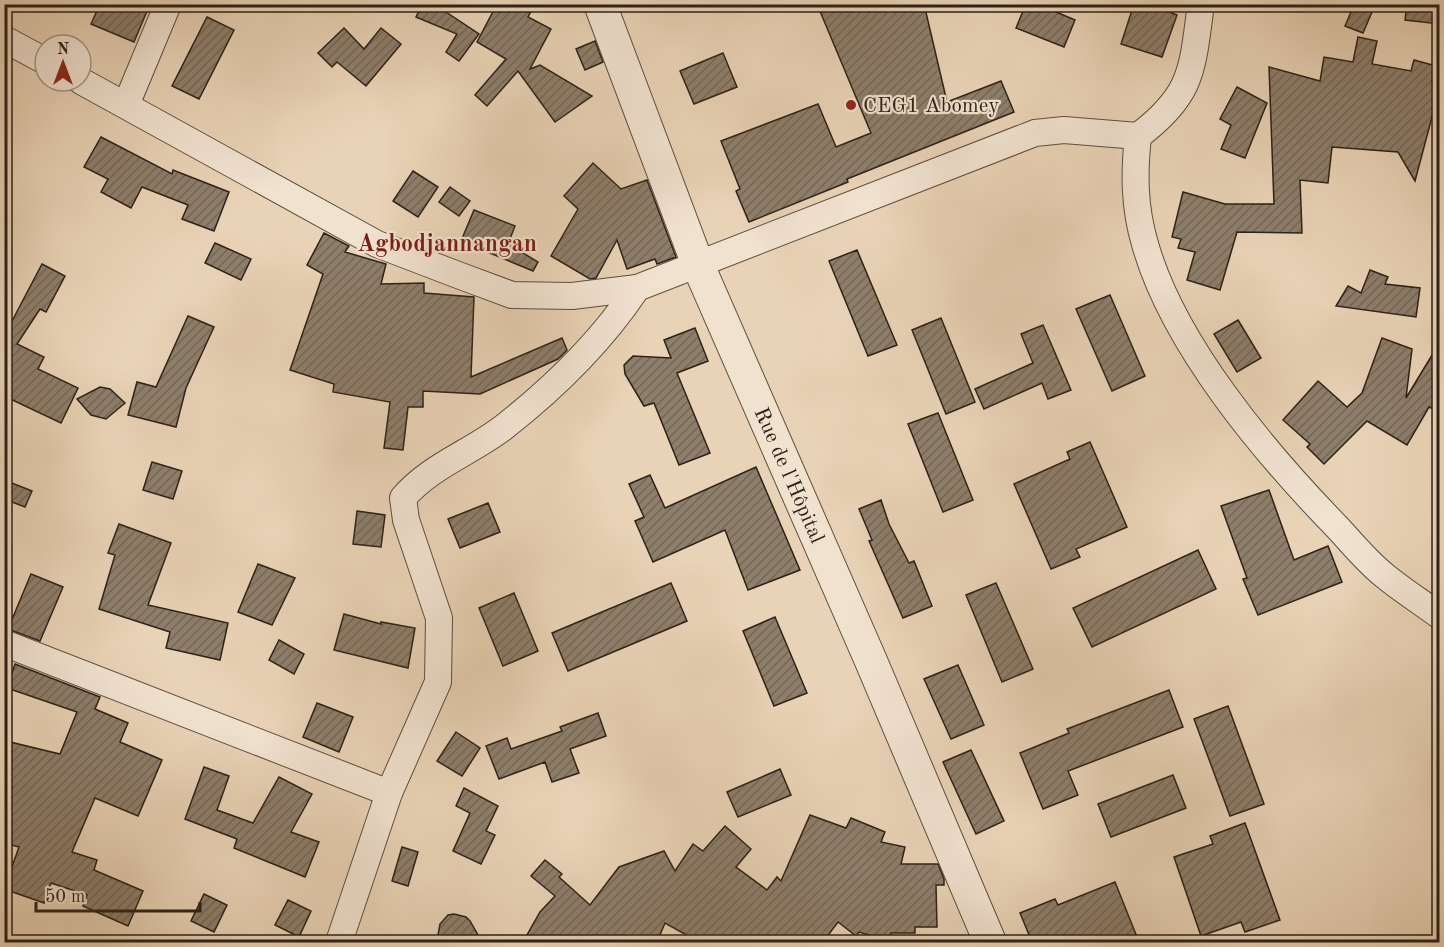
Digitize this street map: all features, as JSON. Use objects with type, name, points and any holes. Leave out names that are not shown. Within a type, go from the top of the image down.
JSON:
[{"type":"street","points":[[126,105],[168,4]]},
{"type":"street","name":"Rue de l'Hôpital","points":[[600,4],[698,265],[871,661],[990,942]]},
{"type":"street","points":[[93,87],[377,243],[512,295],[572,296],[637,288],[1035,133],[1064,130],[1137,136],[1161,118],[1185,87],[1193,64],[1201,4]]},
{"type":"street","points":[[4,39],[33,55]]},
{"type":"street","points":[[1137,136],[1134,178],[1136,202],[1145,245],[1165,296],[1199,357],[1234,406],[1308,497],[1383,574],[1440,616]]},
{"type":"street","points":[[339,942],[389,793],[438,682],[439,618],[406,520],[403,498],[416,483],[504,428],[585,356],[616,319],[637,288]]},
{"type":"street","points":[[4,643],[389,793]]},
{"type":"building","points":[[100,4],[150,4],[134,42],[91,24]]},
{"type":"building","points":[[422,4],[445,4],[443,10],[479,34],[459,61],[446,52],[457,34],[416,17]]},
{"type":"building","points":[[497,4],[535,4],[528,17],[551,29],[530,69],[540,65],[592,96],[555,122],[518,71],[487,106],[475,95],[506,59],[477,42]]},
{"type":"building","points":[[817,4],[924,4],[947,102],[1001,81],[1014,112],[847,179],[848,182],[749,222],[736,191],[740,189],[721,141],[818,104],[836,147],[871,133]]},
{"type":"building","points":[[1026,4],[1037,4],[1075,20],[1064,47],[1016,28]]},
{"type":"building","points":[[1134,4],[1147,4],[1177,15],[1162,57],[1121,44]]},
{"type":"building","points":[[1407,4],[1440,4],[1440,24],[1405,20]]},
{"type":"building","points":[[1354,5],[1372,12],[1363,33],[1345,26]]},
{"type":"building","points":[[207,17],[234,30],[199,99],[172,86]]},
{"type":"building","points":[[344,28],[364,49],[381,28],[401,44],[366,86],[337,62],[332,67],[318,53]]},
{"type":"building","points":[[1358,37],[1377,41],[1372,64],[1411,71],[1414,60],[1440,67],[1440,87],[1415,181],[1398,152],[1332,147],[1328,183],[1300,180],[1302,233],[1237,232],[1220,290],[1187,280],[1195,252],[1178,248],[1181,239],[1172,237],[1183,192],[1225,204],[1274,204],[1269,67],[1320,81],[1324,57],[1353,62]]},
{"type":"building","points":[[595,41],[603,62],[585,70],[576,49]]},
{"type":"building","points":[[723,53],[737,87],[694,104],[680,71]]},
{"type":"building","points":[[1237,87],[1267,103],[1245,158],[1221,149],[1231,125],[1220,119]]},
{"type":"building","points":[[101,137],[172,174],[173,170],[229,192],[214,231],[182,219],[188,205],[142,187],[131,208],[101,192],[108,179],[84,167]]},
{"type":"building","points":[[593,163],[621,189],[647,180],[676,257],[657,264],[655,259],[627,269],[617,240],[596,278],[590,279],[551,256],[578,209],[564,196]]},
{"type":"building","points":[[413,171],[438,187],[418,217],[393,201]]},
{"type":"building","points":[[450,187],[470,201],[459,216],[439,202]]},
{"type":"building","points":[[474,210],[515,226],[508,244],[538,262],[533,271],[461,241]]},
{"type":"building","points":[[324,233],[349,246],[345,252],[386,264],[381,284],[424,283],[424,293],[474,297],[471,377],[562,338],[567,350],[558,359],[480,394],[423,391],[423,407],[408,407],[403,450],[384,448],[390,402],[333,392],[334,384],[290,370],[323,274],[307,265]]},
{"type":"building","points":[[215,243],[251,259],[241,280],[205,263]]},
{"type":"building","points":[[857,250],[897,345],[868,356],[829,261]]},
{"type":"building","points":[[42,264],[65,276],[46,312],[40,309],[17,344],[44,357],[38,369],[78,388],[61,423],[4,396],[4,316],[12,321]]},
{"type":"building","points":[[1370,270],[1388,277],[1385,284],[1420,288],[1416,317],[1336,306],[1348,286],[1361,293]]},
{"type":"building","points":[[1110,295],[1145,376],[1112,391],[1076,309]]},
{"type":"building","points":[[188,316],[214,327],[186,388],[176,427],[128,415],[137,382],[156,387]]},
{"type":"building","points":[[941,318],[975,402],[946,414],[912,330]]},
{"type":"building","points":[[1238,320],[1261,358],[1237,372],[1214,334]]},
{"type":"building","points":[[1043,325],[1071,390],[1048,399],[1042,383],[984,409],[975,389],[1033,363],[1021,334]]},
{"type":"building","points":[[695,328],[708,361],[677,373],[710,453],[679,465],[654,403],[644,406],[625,374],[624,365],[633,356],[671,358],[664,340]]},
{"type":"building","points":[[1382,338],[1412,349],[1406,398],[1440,342],[1440,412],[1429,407],[1407,445],[1367,421],[1324,464],[1307,447],[1310,444],[1283,420],[1318,381],[1347,407],[1362,393]]},
{"type":"building","points":[[100,387],[110,389],[125,403],[106,419],[91,415],[77,399]]},
{"type":"building","points":[[938,413],[973,500],[943,512],[908,424]]},
{"type":"building","points":[[1090,442],[1127,527],[1076,549],[1080,557],[1051,569],[1014,484],[1070,459],[1067,452]]},
{"type":"building","points":[[152,462],[182,471],[173,499],[143,490]]},
{"type":"building","points":[[756,467],[800,570],[748,590],[725,530],[653,562],[635,521],[644,517],[629,484],[650,475],[665,508]]},
{"type":"building","points":[[4,480],[32,491],[25,507],[4,499]]},
{"type":"building","points":[[1269,490],[1294,560],[1328,546],[1342,582],[1258,615],[1243,579],[1247,578],[1221,506]]},
{"type":"building","points":[[881,500],[889,524],[909,563],[914,561],[932,606],[903,618],[869,541],[872,540],[859,509]]},
{"type":"building","points":[[488,503],[500,532],[460,548],[448,519]]},
{"type":"building","points":[[357,511],[385,515],[381,547],[353,544]]},
{"type":"building","points":[[119,524],[171,543],[148,605],[228,623],[220,660],[166,648],[170,632],[99,609],[115,555],[108,553]]},
{"type":"building","points":[[1198,550],[1216,589],[1092,647],[1073,608]]},
{"type":"building","points":[[258,564],[295,578],[272,625],[238,612]]},
{"type":"building","points":[[31,574],[63,587],[40,641],[8,629]]},
{"type":"building","points":[[671,583],[687,621],[568,671],[552,633]]},
{"type":"building","points":[[996,583],[1033,669],[1002,682],[966,595]]},
{"type":"building","points":[[514,593],[538,651],[503,666],[479,608]]},
{"type":"building","points":[[344,614],[381,624],[381,622],[415,628],[408,668],[334,650]]},
{"type":"building","points":[[775,617],[807,693],[774,706],[743,631]]},
{"type":"building","points":[[279,640],[304,654],[294,674],[269,660]]},
{"type":"building","points":[[15,664],[100,697],[95,709],[128,723],[120,742],[162,760],[138,816],[95,798],[72,852],[97,860],[94,870],[143,891],[128,926],[83,906],[87,895],[51,883],[44,903],[4,889],[19,847],[4,843],[4,763],[10,742],[60,754],[77,712],[7,688]]},
{"type":"building","points":[[958,665],[984,725],[951,739],[924,679]]},
{"type":"building","points":[[1169,690],[1183,727],[1068,771],[1078,795],[1043,809],[1020,753],[1069,733],[1067,729]]},
{"type":"building","points":[[317,703],[353,717],[339,752],[303,737]]},
{"type":"building","points":[[1228,706],[1264,804],[1230,816],[1194,719]]},
{"type":"building","points":[[598,713],[606,736],[570,749],[579,773],[552,782],[545,762],[499,779],[486,746],[507,738],[511,749],[562,731],[560,727]]},
{"type":"building","points":[[456,732],[480,748],[462,776],[437,761]]},
{"type":"building","points":[[971,750],[1004,821],[976,834],[943,762]]},
{"type":"building","points":[[204,767],[229,776],[217,810],[253,823],[279,777],[312,794],[291,832],[319,842],[305,877],[234,848],[237,839],[185,819]]},
{"type":"building","points":[[780,769],[791,795],[738,817],[727,792]]},
{"type":"building","points":[[1173,775],[1186,808],[1111,837],[1098,804]]},
{"type":"building","points":[[464,788],[498,806],[486,831],[495,835],[481,864],[453,851],[470,813],[456,806]]},
{"type":"building","points":[[810,815],[846,828],[851,818],[885,832],[881,842],[905,847],[901,864],[938,864],[944,885],[936,885],[937,927],[915,927],[915,933],[891,933],[889,941],[859,932],[856,936],[838,922],[823,942],[699,942],[665,923],[657,942],[523,942],[540,912],[555,896],[531,876],[545,860],[562,874],[559,877],[590,905],[619,867],[664,851],[675,871],[693,844],[703,851],[725,826],[751,849],[736,867],[767,890],[777,877],[781,881]]},
{"type":"building","points":[[1245,823],[1280,920],[1245,932],[1241,922],[1201,936],[1174,857],[1213,844],[1210,836]]},
{"type":"building","points":[[402,847],[418,852],[408,886],[392,881]]},
{"type":"building","points":[[1115,882],[1139,942],[1032,942],[1020,913],[1055,899],[1058,905]]},
{"type":"building","points":[[204,894],[227,905],[214,932],[191,921]]},
{"type":"building","points":[[288,900],[311,911],[299,937],[275,925]]},
{"type":"building","points":[[448,915],[466,917],[470,921],[482,942],[441,942],[438,935],[440,924]]},
{"type":"place","name":"CEG1 Abomey","points":[[851,105]]},
{"type":"district","name":"Agbodjannangan","points":[[447,243]]}]
